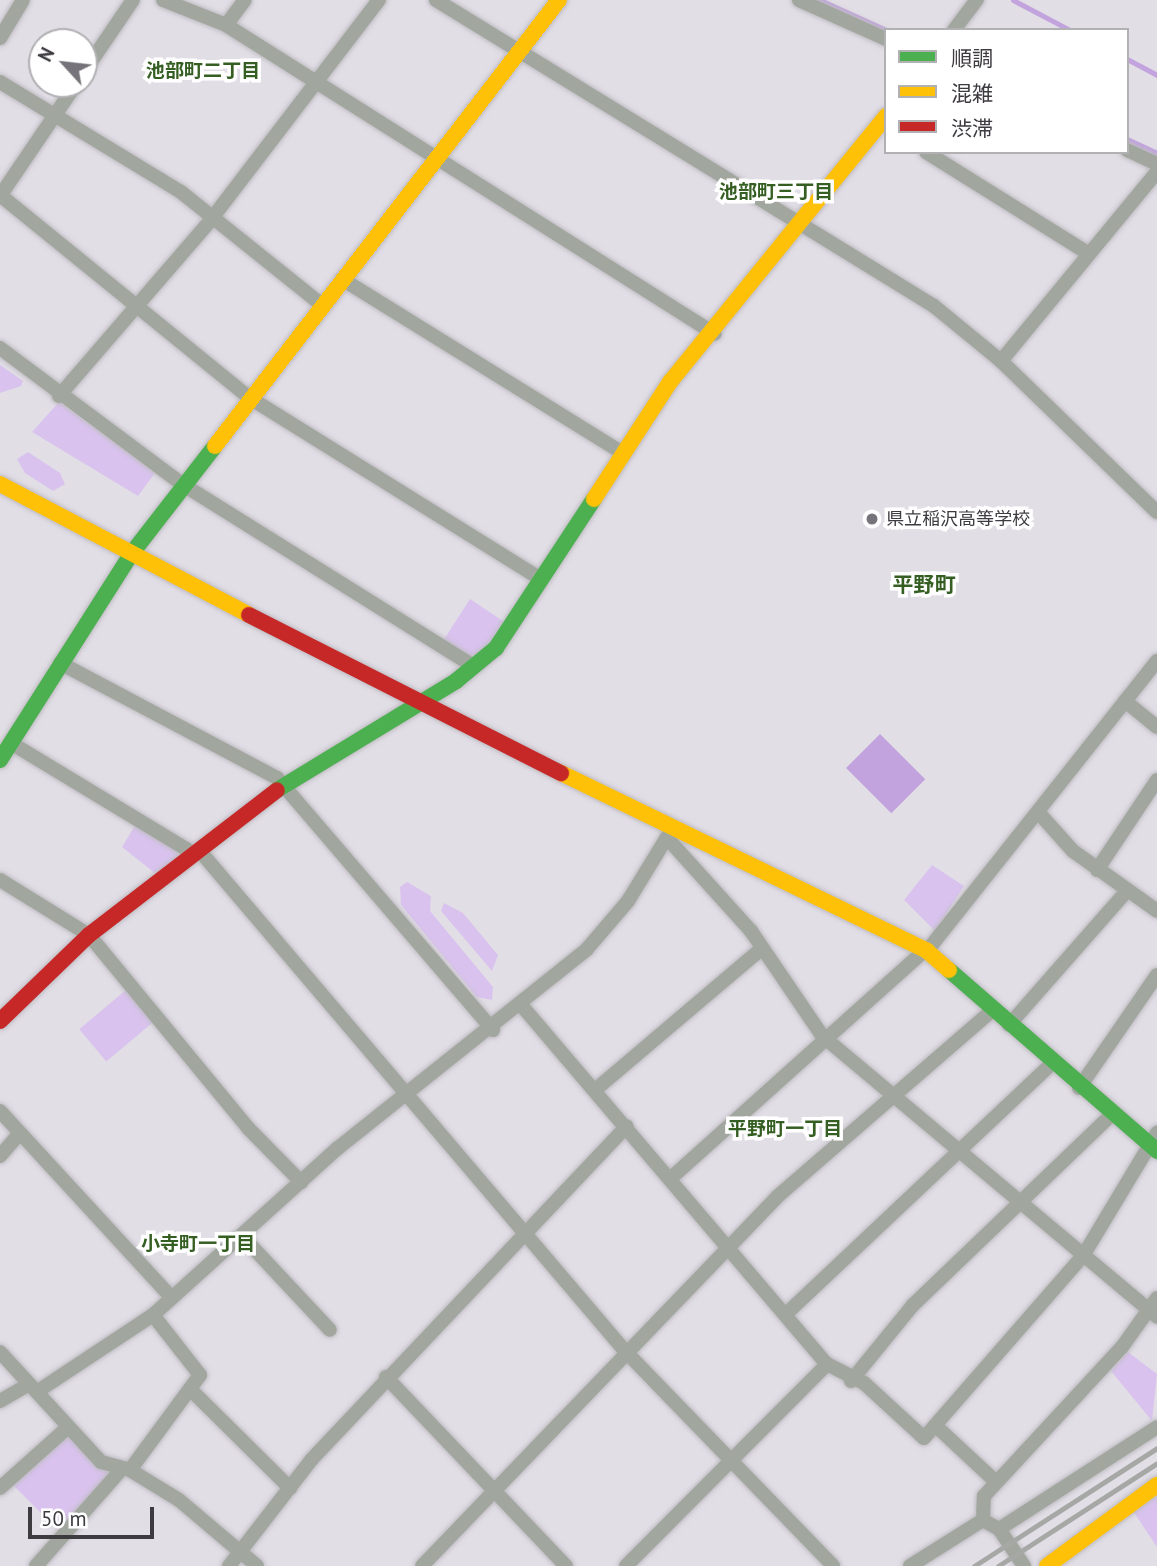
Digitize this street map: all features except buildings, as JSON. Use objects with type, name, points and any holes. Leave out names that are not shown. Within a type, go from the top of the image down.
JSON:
[{"type":"street","points":[[0,38],[23,0]]},
{"type":"street","points":[[98,51],[133,0]]},
{"type":"street","points":[[163,0],[226,25],[715,334]]},
{"type":"street","points":[[226,25],[245,0]]},
{"type":"street","points":[[59,396],[210,221],[379,0]]},
{"type":"street","points":[[436,0],[520,49],[800,227],[934,306],[1002,361],[1157,512]]},
{"type":"street","points":[[0,760],[132,553],[182,484],[559,0]]},
{"type":"street","points":[[799,0],[884,39]]},
{"type":"street","points":[[956,28],[977,0]]},
{"type":"street","points":[[0,82],[181,192],[210,221],[322,305]]},
{"type":"street","points":[[67,98],[0,196],[250,398],[541,579]]},
{"type":"street","points":[[0,1021],[89,935],[284,785],[473,666],[496,648],[670,382],[715,334],[884,122]]},
{"type":"street","points":[[1129,151],[1157,164]]},
{"type":"street","points":[[929,154],[1089,254]]},
{"type":"street","points":[[1002,361],[1157,172]]},
{"type":"street","points":[[342,279],[623,453]]},
{"type":"street","points":[[0,348],[59,396],[182,484],[473,666]]},
{"type":"street","points":[[0,484],[669,834],[926,950],[1110,1116],[1154,1143],[1083,1256],[937,1427],[924,1438],[864,1383],[851,1381],[827,1364],[731,1246],[522,1006]]},
{"type":"street","points":[[671,1178],[926,950],[1157,661]]},
{"type":"street","points":[[60,663],[284,785],[492,1030]]},
{"type":"street","points":[[1125,701],[1157,727]]},
{"type":"street","points":[[11,743],[197,852],[625,1351],[833,1566]]},
{"type":"street","points":[[1097,870],[1157,780]]},
{"type":"street","points":[[1038,812],[1097,870],[1157,911]]},
{"type":"street","points":[[669,834],[751,931],[759,951],[825,1039],[1153,1314]]},
{"type":"street","points":[[0,1401],[34,1387],[153,1315],[243,1237],[301,1182],[522,1006],[603,931],[669,834]]},
{"type":"street","points":[[0,880],[89,935],[248,1128],[301,1182]]},
{"type":"street","points":[[1009,1025],[1126,892]]},
{"type":"street","points":[[595,1090],[759,951]]},
{"type":"street","points":[[1079,1088],[1157,975]]},
{"type":"street","points":[[422,1566],[625,1351],[731,1246],[893,1096],[993,1010]]},
{"type":"street","points":[[786,1314],[956,1149],[1052,1063]]},
{"type":"street","points":[[0,1111],[172,1298]]},
{"type":"street","points":[[851,1381],[913,1306],[1110,1116]]},
{"type":"street","points":[[229,1566],[290,1488],[386,1377],[627,1126]]},
{"type":"street","points":[[0,1156],[20,1133]]},
{"type":"street","points":[[243,1237],[330,1330]]},
{"type":"street","points":[[1024,1566],[999,1529],[983,1520],[979,1509],[996,1482],[1153,1314],[1157,1298]]},
{"type":"street","points":[[36,1566],[126,1470],[200,1375],[153,1315]]},
{"type":"street","points":[[0,1352],[101,1462],[126,1470],[242,1552],[257,1566]]},
{"type":"street","points":[[626,1566],[729,1459],[827,1364]]},
{"type":"street","points":[[386,1377],[566,1566]]},
{"type":"street","points":[[190,1389],[290,1488]]},
{"type":"street","points":[[937,1427],[996,1482]]},
{"type":"street","points":[[999,1529],[1157,1427]]},
{"type":"street","points":[[0,1488],[67,1428]]},
{"type":"street","points":[[1047,1566],[1157,1485]]},
{"type":"street","points":[[910,1566],[983,1520]]},
{"type":"shaded area","points":[[0,365],[23,381],[21,386],[0,393]]},
{"type":"shaded area","points":[[59,402],[155,473],[138,496],[32,432]]},
{"type":"shaded area","points":[[28,452],[60,473],[65,484],[53,491],[25,473],[17,459]]},
{"type":"shaded area","points":[[470,599],[506,623],[492,645],[471,657],[443,641]]},
{"type":"shaded area","points":[[880,734],[925,779],[891,813],[846,768]]},
{"type":"shaded area","points":[[136,824],[179,850],[180,857],[156,874],[122,847]]},
{"type":"shaded area","points":[[932,865],[964,886],[935,931],[904,900]]},
{"type":"shaded area","points":[[407,882],[431,896],[430,911],[493,987],[492,1000],[477,997],[401,905],[400,887]]},
{"type":"shaded area","points":[[444,903],[463,913],[498,955],[492,971],[441,911]]},
{"type":"shaded area","points":[[126,990],[153,1022],[106,1061],[79,1029]]},
{"type":"shaded area","points":[[1128,1352],[1157,1374],[1152,1421],[1111,1371]]},
{"type":"shaded area","points":[[67,1436],[111,1473],[60,1532],[12,1484]]},
{"type":"shaded area","points":[[1157,1496],[1157,1547],[1133,1511]]},
{"type":"waterway","points":[[820,0],[884,29]]},
{"type":"waterway","points":[[1013,0],[1066,28]]},
{"type":"waterway","points":[[1129,60],[1157,75]]},
{"type":"waterway","points":[[1129,140],[1157,153]]},
{"type":"railway","points":[[974,1566],[1157,1448]]},
{"type":"railway","points":[[998,1566],[1157,1463]]},
{"type":"traffic: fast","points":[[0,760],[132,553],[215,446]]},
{"type":"traffic: fast","points":[[277,790],[456,681],[496,648],[594,499]]},
{"type":"traffic: fast","points":[[949,970],[1157,1151]]},
{"type":"traffic: slow","points":[[215,446],[559,0]]},
{"type":"traffic: slow","points":[[594,499],[670,382],[884,118]]},
{"type":"traffic: slow","points":[[0,484],[249,615]]},
{"type":"traffic: slow","points":[[561,773],[927,951],[949,970]]},
{"type":"traffic: slow","points":[[1047,1566],[1157,1485]]},
{"type":"traffic: jam","points":[[249,615],[561,773]]},
{"type":"traffic: jam","points":[[0,1021],[89,935],[277,790]]},
{"type":"place","name":"県立稲沢高等学校","points":[[872,519]]},
{"type":"district","name":"池部町二丁目","points":[[203,71]]},
{"type":"district","name":"池部町三丁目","points":[[776,192]]},
{"type":"district","name":"平野町","points":[[924,585]]},
{"type":"district","name":"平野町一丁目","points":[[785,1129]]},
{"type":"district","name":"小寺町一丁目","points":[[198,1244]]}]
